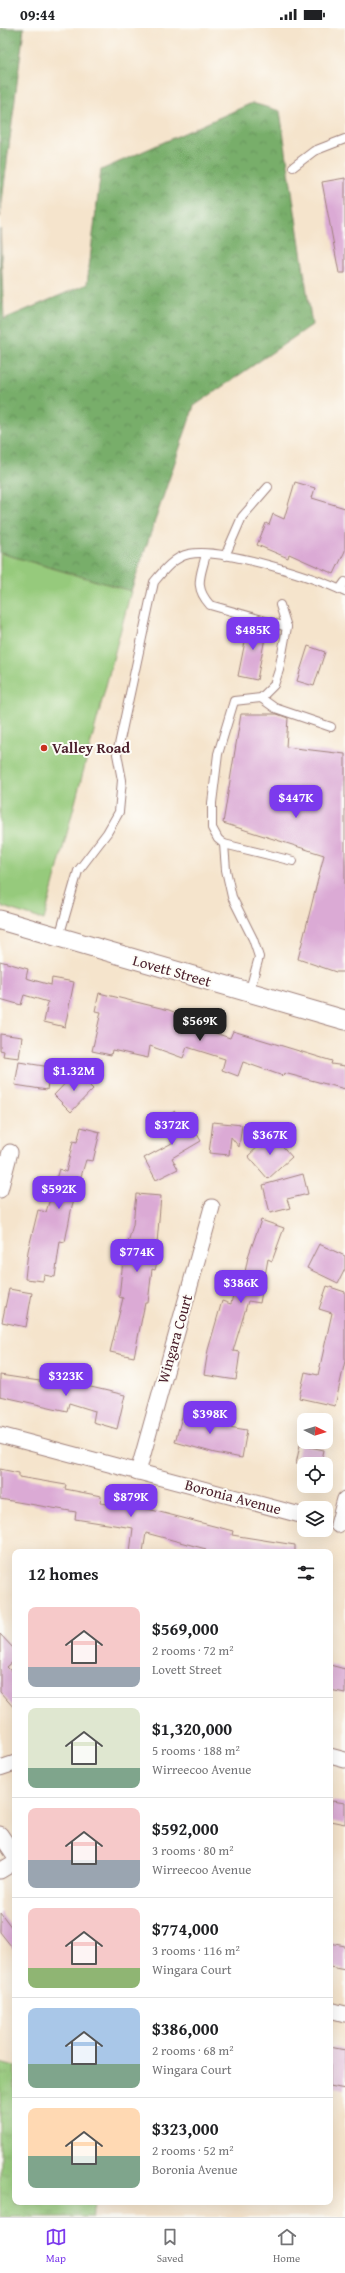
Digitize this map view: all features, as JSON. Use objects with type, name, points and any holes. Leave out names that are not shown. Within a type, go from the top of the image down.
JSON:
[{"type":"street","name":"Lovett Street","points":[[0,920],[345,1020]]},
{"type":"street","points":[[0,1190],[10,1152]]},
{"type":"street","name":"Wingara Court","points":[[138,1472],[212,1207]]},
{"type":"street","name":"Boronia Avenue","points":[[0,1435],[297,1514]]},
{"type":"street","points":[[336,1525],[345,1499]]},
{"type":"street","points":[[333,1757],[345,1760]]},
{"type":"street","points":[[0,1768],[12,1764]]},
{"type":"street","points":[[0,1834],[12,1852]]},
{"type":"street","points":[[0,1871],[12,1864]]},
{"type":"street","points":[[333,2011],[345,2014]]},
{"type":"lane","points":[[293,167],[314,151],[345,139]]},
{"type":"lane","points":[[226,556],[242,517],[268,487]]},
{"type":"lane","points":[[59,938],[78,871],[107,833],[119,812],[122,780],[117,754],[154,582],[168,564],[188,554],[226,556],[279,568],[342,590],[345,582]]},
{"type":"lane","points":[[206,554],[198,586],[202,596],[210,605],[287,626]]},
{"type":"lane","points":[[280,605],[287,626],[279,670],[274,685],[261,698],[234,701],[218,754],[212,803],[212,828],[224,844],[294,862]]},
{"type":"lane","points":[[261,698],[275,708],[331,727]]},
{"type":"lane","points":[[224,844],[226,870],[232,897],[253,940],[259,957],[248,993]]},
{"type":"green space","points":[[0,28],[24,28],[0,217]]},
{"type":"green space","points":[[252,103],[280,111],[312,325],[194,406],[131,591],[0,553],[0,229],[4,319],[87,284],[101,170]]},
{"type":"green space","name":"Valley Road","points":[[0,553],[131,591],[44,920],[0,906]]},
{"type":"green space","points":[[0,2062],[12,2065],[12,2205],[95,2205],[92,2217],[0,2217]]},
{"type":"building","points":[[345,178],[345,273],[339,273],[322,182]]},
{"type":"building","points":[[295,482],[315,488],[312,498],[345,508],[345,551],[334,574],[289,554],[288,558],[257,545],[266,523],[269,525],[273,514],[284,519]]},
{"type":"building","points":[[249,622],[267,627],[257,680],[238,676]]},
{"type":"building","points":[[308,646],[325,652],[314,686],[297,681]]},
{"type":"building","points":[[241,714],[277,714],[288,718],[286,747],[345,754],[345,972],[336,972],[298,959],[324,855],[223,823]]},
{"type":"building","points":[[0,961],[28,969],[26,978],[51,985],[52,978],[74,982],[65,1027],[44,1022],[48,1002],[24,995],[21,1005],[0,999]]},
{"type":"building","points":[[99,993],[169,1010],[197,1021],[194,1026],[230,1038],[233,1031],[332,1061],[331,1064],[345,1066],[345,1089],[284,1073],[283,1076],[243,1062],[238,1076],[222,1070],[225,1059],[187,1047],[183,1058],[150,1046],[148,1058],[112,1050],[111,1055],[92,1051],[101,1012],[95,1011]]},
{"type":"building","points":[[0,1034],[22,1037],[19,1058],[3,1056],[4,1051],[0,1050]]},
{"type":"building","points":[[19,1062],[50,1067],[47,1090],[15,1085]]},
{"type":"building","points":[[76,1072],[93,1089],[71,1112],[54,1095]]},
{"type":"building","points":[[175,1111],[183,1126],[190,1122],[201,1141],[172,1158],[178,1169],[156,1180],[144,1158],[172,1143],[159,1121]]},
{"type":"building","points":[[213,1122],[242,1125],[239,1147],[231,1137],[229,1155],[209,1153]]},
{"type":"building","points":[[81,1127],[100,1132],[93,1161],[86,1160],[72,1206],[65,1242],[60,1241],[55,1277],[44,1275],[43,1281],[25,1279],[28,1251],[38,1210],[46,1212],[59,1169],[66,1172],[73,1141],[77,1142]]},
{"type":"building","points":[[272,1134],[292,1157],[268,1179],[248,1156]]},
{"type":"building","points":[[303,1174],[308,1194],[287,1199],[290,1208],[270,1213],[263,1185]]},
{"type":"building","points":[[136,1194],[161,1196],[157,1243],[162,1245],[155,1270],[152,1269],[148,1303],[145,1303],[134,1357],[110,1352],[123,1298],[119,1297],[123,1260],[133,1225]]},
{"type":"building","points":[[261,1220],[284,1228],[272,1261],[268,1259],[260,1303],[248,1301],[233,1351],[240,1352],[236,1380],[204,1375],[208,1350],[222,1301],[231,1304],[236,1281],[243,1282],[248,1257]]},
{"type":"building","points":[[319,1244],[345,1256],[345,1269],[338,1283],[307,1268]]},
{"type":"building","points":[[327,1286],[345,1292],[345,1361],[335,1406],[299,1398],[305,1372],[318,1375],[332,1313],[319,1309]]},
{"type":"building","points":[[9,1289],[32,1293],[26,1327],[2,1322]]},
{"type":"building","points":[[63,1372],[79,1377],[78,1384],[125,1395],[117,1429],[93,1422],[95,1411],[69,1403],[67,1411],[0,1396],[0,1375],[59,1384]]},
{"type":"building","points":[[185,1406],[203,1410],[199,1422],[247,1430],[242,1458],[215,1453],[175,1442]]},
{"type":"building","points":[[299,1449],[324,1450],[322,1457],[297,1457]]},
{"type":"building","points":[[0,1469],[19,1473],[19,1477],[66,1485],[65,1489],[101,1496],[100,1503],[148,1509],[233,1531],[232,1535],[295,1545],[295,1549],[206,1549],[146,1533],[143,1549],[130,1549],[133,1528],[75,1519],[76,1512],[0,1499]]},
{"type":"building","points":[[0,1634],[12,1647],[12,1663],[7,1667],[12,1672],[12,1706],[0,1692]]},
{"type":"building","points":[[333,1666],[345,1669],[345,1693],[333,1691]]},
{"type":"building","points":[[333,1801],[345,1803],[345,1824],[333,1822]]},
{"type":"building","points":[[0,1912],[12,1928],[12,1947],[0,1932]]},
{"type":"building","points":[[333,1944],[345,1946],[345,1970],[333,1968]]},
{"type":"building","points":[[333,2048],[345,2050],[345,2089],[333,2087]]},
{"type":"place","name":"Valley Road","points":[[44,748]]}]
